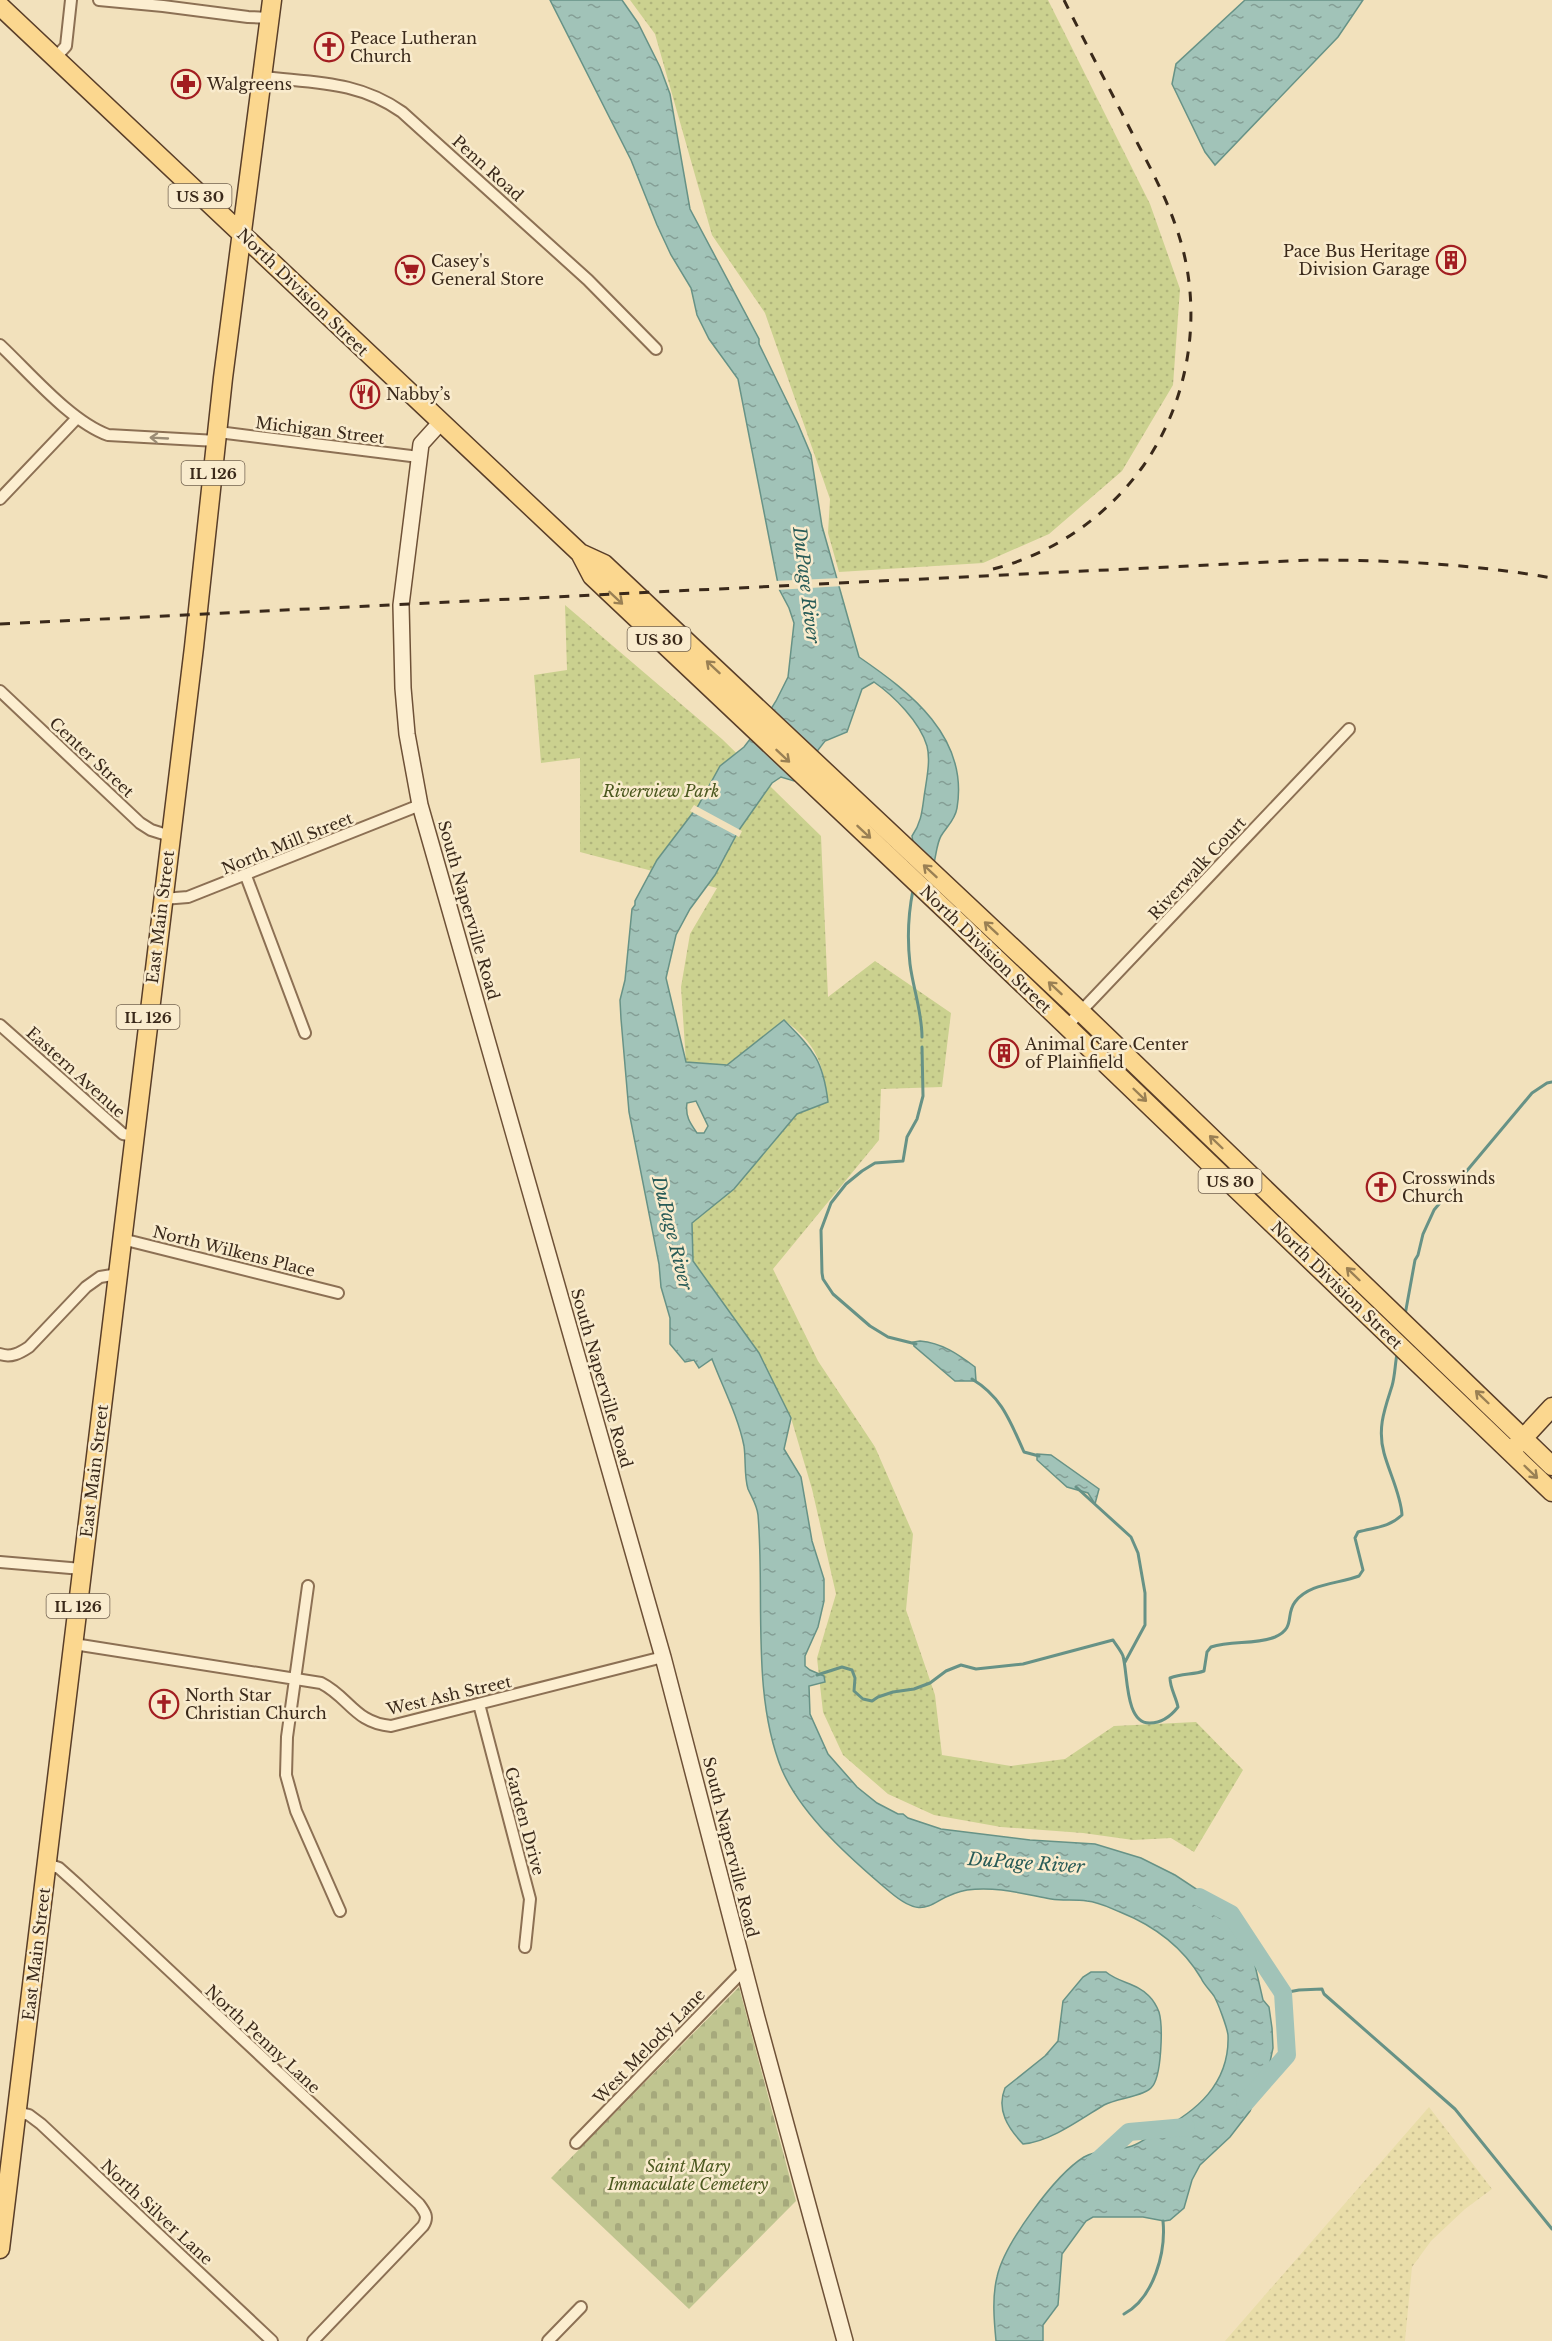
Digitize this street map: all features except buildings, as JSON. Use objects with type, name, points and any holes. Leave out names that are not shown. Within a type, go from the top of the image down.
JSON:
[{"type":"main road","name":"North Division Street","points":[[0,6],[580,553],[604,564],[750,714],[826,785],[907,850],[1081,1012],[1552,1466]]},
{"type":"main road","points":[[242,234],[271,9]]},
{"type":"main road","name":"IL 126","points":[[218,436],[242,234]]},
{"type":"main road","name":"South Naperville Road","points":[[440,423],[422,444],[400,605],[400,641],[407,734],[420,805],[663,1657],[744,1970],[845,2341]]},
{"type":"main road","name":"East Main Street","points":[[0,2249],[218,436]]},
{"type":"main road","name":"North Division Street","points":[[826,785],[907,873],[1552,1492]]},
{"type":"main road","points":[[1292,1240],[1305,1227]]},
{"type":"main road","points":[[1510,1452],[1552,1407]]},
{"type":"street","points":[[55,58],[66,46],[71,0]]},
{"type":"street","points":[[99,0],[248,17],[271,9]]},
{"type":"street","name":"Penn Road","points":[[264,77],[348,86],[378,97],[402,112],[588,280],[656,349]]},
{"type":"street","name":"Michigan Street","points":[[0,345],[77,418],[94,430],[108,435],[218,436],[419,458]]},
{"type":"street","points":[[0,499],[77,418]]},
{"type":"street","name":"Center Street","points":[[0,691],[140,823],[151,830],[170,836]]},
{"type":"street","name":"Riverwalk Court","points":[[1067,1026],[1349,729]]},
{"type":"street","name":"North Mill Street","points":[[163,899],[188,897],[246,876],[420,805]]},
{"type":"street","points":[[246,876],[305,1033]]},
{"type":"street","name":"Eastern Avenue","points":[[0,1025],[123,1134],[134,1136]]},
{"type":"street","name":"North Wilkens Place","points":[[123,1239],[338,1293]]},
{"type":"street","points":[[0,1354],[19,1353],[28,1347],[86,1287],[100,1277],[118,1274]]},
{"type":"street","points":[[0,1562],[82,1569]]},
{"type":"street","points":[[308,1586],[286,1737],[286,1775],[296,1811],[340,1911]]},
{"type":"street","name":"West Ash Street","points":[[74,1644],[321,1683],[331,1688],[357,1714],[381,1725],[391,1726],[663,1657]]},
{"type":"street","name":"Garden Drive","points":[[479,1704],[530,1899],[525,1947]]},
{"type":"street","name":"North Penny Lane","points":[[47,1864],[59,1868],[419,2204],[427,2216],[427,2221],[423,2226],[313,2341]]},
{"type":"street","name":"West Melody Lane","points":[[576,2143],[744,1970]]},
{"type":"street","name":"North Silver Lane","points":[[17,2112],[29,2115],[41,2124],[272,2341]]},
{"type":"street","points":[[548,2341],[580,2307]]},
{"type":"shaded area","points":[[1429,2107],[1492,2189],[1465,2209],[1431,2241],[1412,2267],[1405,2341],[1225,2341]]},
{"type":"green space","points":[[630,0],[1048,0],[1150,204],[1180,289],[1173,385],[1122,471],[1049,534],[983,563],[839,572],[828,533],[830,499],[765,313],[712,235],[655,34]]},
{"type":"green space","name":"Riverview Park","points":[[565,605],[722,739],[821,836],[828,997],[875,961],[951,1013],[942,1087],[881,1089],[879,1140],[773,1269],[818,1361],[875,1447],[913,1534],[906,1610],[935,1695],[942,1755],[1011,1766],[1065,1759],[1114,1726],[1196,1722],[1243,1770],[1194,1852],[1171,1838],[1133,1840],[1083,1833],[1001,1827],[934,1815],[888,1794],[843,1755],[823,1712],[817,1658],[836,1594],[812,1489],[791,1418],[746,1337],[693,1261],[692,1222],[759,1156],[797,1114],[828,1102],[824,1076],[811,1046],[784,1020],[750,1050],[728,1064],[686,1062],[681,987],[690,934],[717,888],[580,852],[580,758],[541,763],[534,675],[567,670]]},
{"type":"green space","name":"Saint Mary Immaculate Cemetery","points":[[739,1987],[796,2201],[689,2309],[551,2178]]},
{"type":"water","points":[[550,0],[622,0],[638,23],[660,67],[670,94],[690,209],[759,339],[759,344],[811,455],[822,526],[859,657],[898,685],[932,719],[945,738],[954,759],[958,783],[956,812],[943,832],[934,863],[913,842],[912,836],[921,817],[928,772],[928,752],[924,737],[905,710],[882,688],[874,682],[862,689],[847,732],[825,741],[794,781],[781,777],[772,783],[739,830],[715,875],[690,909],[676,935],[666,978],[686,1062],[727,1065],[784,1020],[815,1056],[826,1087],[828,1102],[797,1114],[734,1189],[692,1223],[693,1261],[759,1353],[791,1418],[784,1449],[801,1477],[812,1541],[824,1579],[824,1601],[818,1627],[805,1656],[805,1666],[824,1676],[825,1682],[809,1686],[810,1714],[828,1754],[857,1787],[877,1803],[898,1814],[941,1829],[1030,1840],[1095,1844],[1141,1858],[1175,1875],[1213,1900],[1239,1932],[1254,1961],[1263,2000],[1269,2007],[1273,2048],[1270,2062],[1250,2111],[1230,2137],[1200,2165],[1192,2180],[1184,2208],[1170,2220],[1143,2217],[1093,2217],[1086,2221],[1062,2254],[1058,2305],[1043,2325],[1043,2341],[996,2341],[995,2285],[1009,2247],[1032,2211],[1072,2166],[1084,2157],[1095,2153],[1135,2145],[1185,2115],[1197,2105],[1217,2082],[1227,2052],[1228,2035],[1214,1996],[1185,1956],[1166,1938],[1145,1924],[1108,1907],[1078,1900],[1056,1900],[989,1889],[955,1893],[929,1906],[913,1906],[903,1902],[860,1866],[815,1820],[791,1787],[782,1770],[772,1741],[763,1678],[757,1511],[747,1484],[744,1446],[734,1413],[712,1359],[699,1368],[694,1360],[685,1362],[670,1344],[670,1318],[661,1287],[659,1264],[629,1112],[620,1000],[625,980],[632,909],[635,901],[657,860],[698,806],[720,766],[744,747],[776,701],[788,677],[794,623],[779,589],[738,379],[709,339],[697,315],[691,288],[671,255],[631,160]],"holes":[[[696,1101],[708,1126],[704,1133],[697,1133],[687,1116],[687,1103]]]},
{"type":"water","points":[[1245,0],[1363,0],[1338,37],[1215,165],[1205,152],[1172,84],[1176,64]]},
{"type":"water","points":[[920,1341],[943,1347],[969,1362],[975,1367],[976,1381],[955,1381],[914,1346],[913,1342]]},
{"type":"water","points":[[1037,1454],[1051,1455],[1099,1489],[1095,1504],[1088,1493],[1067,1487],[1037,1460]]},
{"type":"water","points":[[1091,1972],[1106,1972],[1139,1988],[1156,2006],[1159,2012],[1161,2040],[1155,2082],[1147,2091],[1104,2105],[1044,2139],[1023,2144],[1005,2118],[1002,2104],[1005,2088],[1045,2056],[1058,2041],[1063,2001],[1083,1977]]},
{"type":"pier","points":[[841,578],[843,586],[776,590],[774,581]]},
{"type":"pier","points":[[694,805],[742,831],[739,837],[690,811]]},
{"type":"waterway","points":[[913,890],[908,927],[909,954],[921,1018],[922,1037]]},
{"type":"waterway","points":[[916,1344],[888,1337],[870,1326],[833,1294],[823,1279],[821,1230],[831,1203],[846,1184],[875,1163],[903,1161],[907,1137],[917,1119],[923,1096],[922,1047]]},
{"type":"waterway","points":[[1405,1315],[1415,1260],[1434,1210],[1532,1093],[1552,1082]]},
{"type":"waterway","points":[[817,1675],[842,1667],[852,1670],[855,1678],[854,1691],[863,1699],[872,1701],[893,1692],[914,1689],[930,1683],[946,1671],[961,1665],[976,1669],[1023,1664],[1113,1640],[1123,1656],[1129,1697],[1136,1715],[1142,1721],[1150,1723],[1166,1718],[1178,1707],[1170,1678],[1204,1671],[1207,1652],[1211,1647],[1267,1639],[1286,1630],[1292,1607],[1301,1596],[1316,1588],[1359,1576],[1363,1570],[1355,1538],[1358,1532],[1387,1525],[1402,1515],[1381,1435],[1397,1354]]},
{"type":"waterway","points":[[972,1379],[998,1402],[1024,1452],[1039,1456]]},
{"type":"waterway","points":[[1076,1487],[1131,1537],[1138,1553],[1145,1593],[1145,1625],[1125,1662]]},
{"type":"waterway","name":"DuPage River","points":[[1199,1897],[1231,1914],[1283,1993],[1287,2055],[1245,2103]]},
{"type":"waterway","points":[[1283,1993],[1322,1989],[1324,1994],[1455,2109],[1552,2229]]},
{"type":"waterway","name":"DuPage River","points":[[1092,2166],[1129,2132],[1186,2127]]},
{"type":"waterway","points":[[1124,2314],[1143,2297],[1156,2273],[1162,2246],[1163,2221]]},
{"type":"railway","points":[[993,569],[1036,554],[1056,544],[1111,504],[1141,469],[1158,442],[1172,413],[1182,382],[1188,351],[1191,319],[1190,287],[1175,224],[1153,174],[1064,0]]},
{"type":"railway","points":[[0,624],[1311,560],[1432,564],[1492,569],[1552,578]]},
{"type":"place","name":"Peace Lutheran Church","points":[[329,47]]},
{"type":"place","name":"Walgreens","points":[[186,84]]},
{"type":"place","name":"Pace Bus Heritage Division Garage","points":[[1451,260]]},
{"type":"place","name":"Casey's General Store","points":[[410,270]]},
{"type":"place","name":"Nabby’s","points":[[365,394]]},
{"type":"place","name":"Animal Care Center of Plainfield","points":[[1004,1053]]},
{"type":"place","name":"Crosswinds Church","points":[[1381,1187]]},
{"type":"place","name":"North Star Christian Church","points":[[164,1704]]}]
